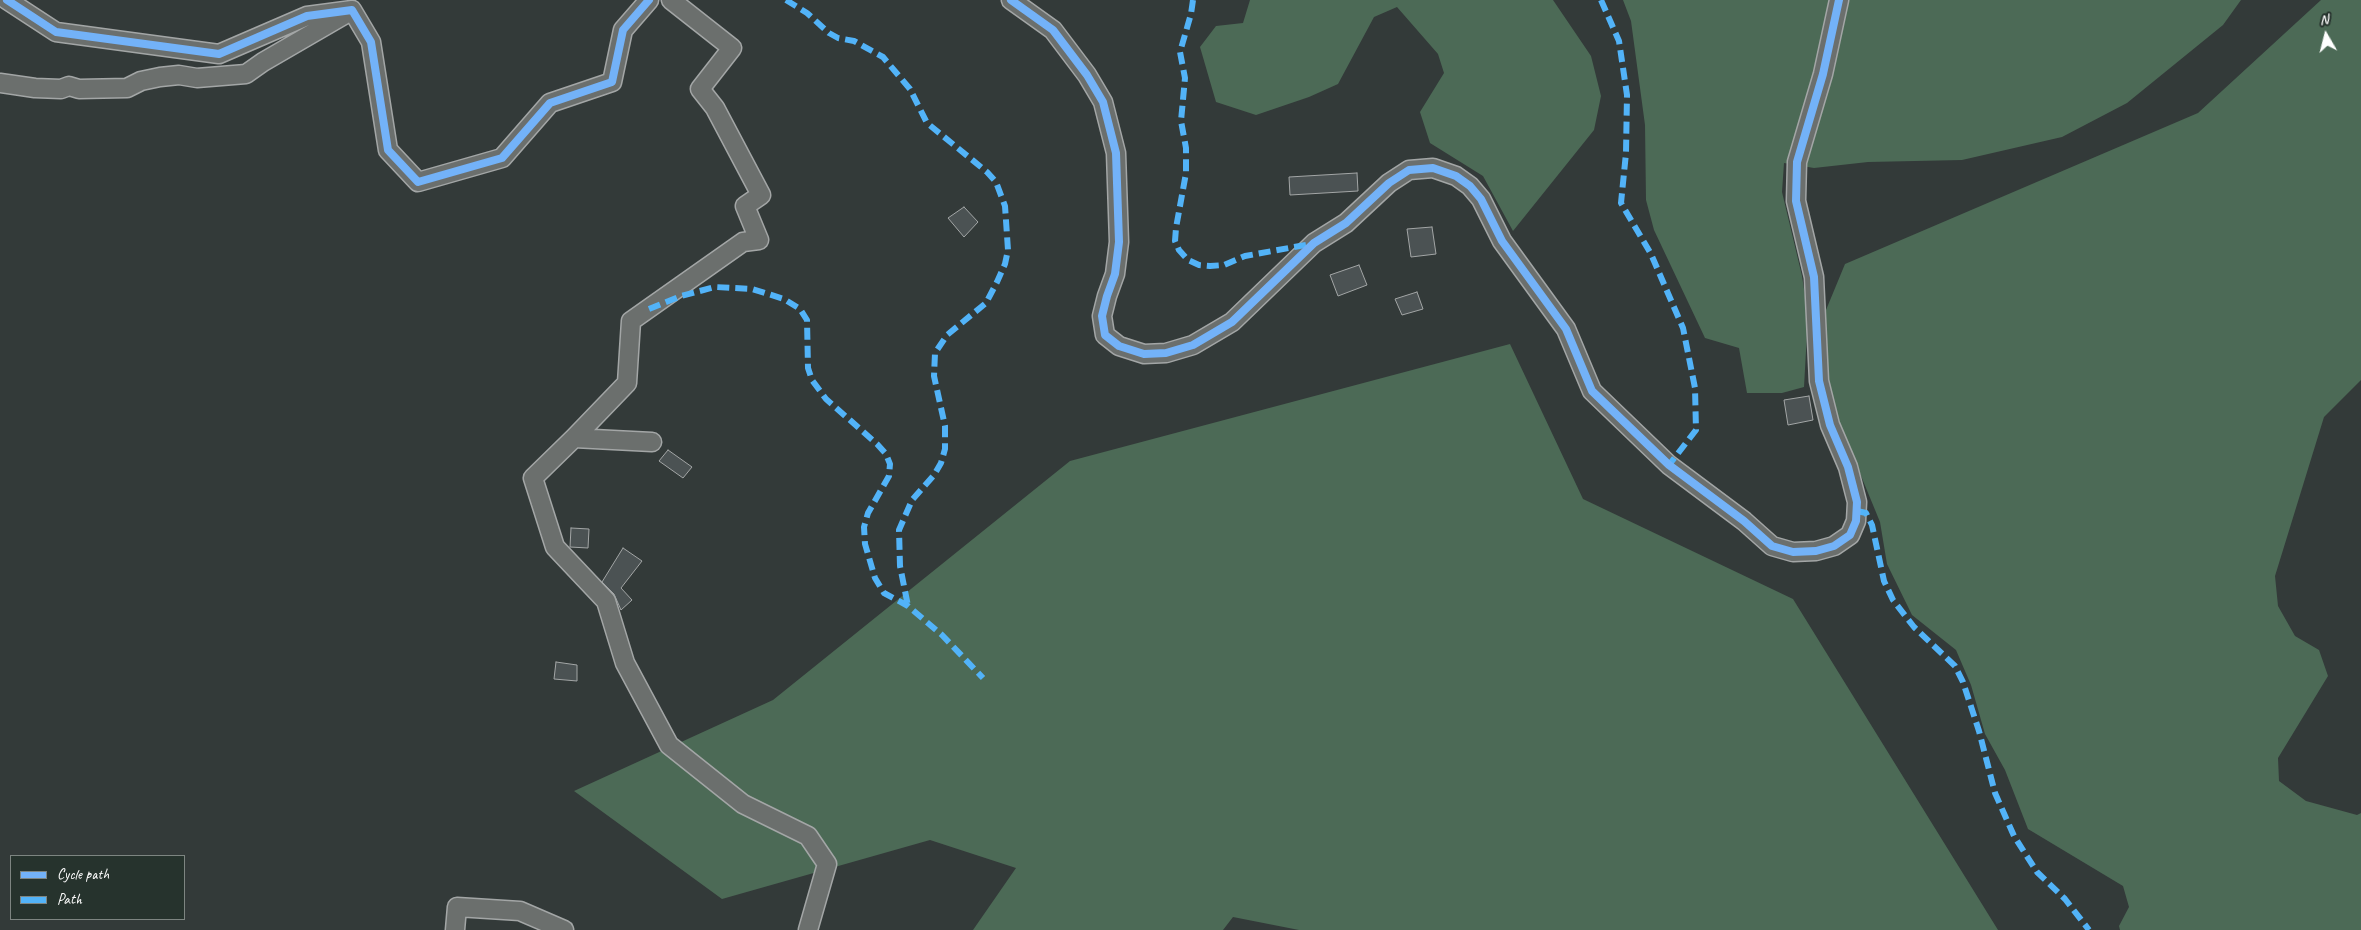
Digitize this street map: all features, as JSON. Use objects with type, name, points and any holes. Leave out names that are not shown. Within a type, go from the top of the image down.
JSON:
[{"type":"street","points":[[7,0],[56,32],[219,54],[307,16],[352,10]]},
{"type":"street","points":[[352,10],[371,42],[388,150],[418,182],[502,158],[550,103],[612,82],[623,30],[649,0]]},
{"type":"street","points":[[671,0],[732,48],[700,89],[715,108],[762,195],[745,206],[759,240],[743,242],[631,321],[627,383],[532,478],[555,547],[606,601],[625,663],[669,745],[743,804],[808,836],[827,864],[808,930]]},
{"type":"street","points":[[1011,0],[1053,30],[1087,75],[1103,102],[1116,153],[1119,242],[1115,274],[1102,316],[1105,335],[1119,346],[1144,354],[1166,353],[1193,345],[1232,322],[1314,243],[1346,223],[1388,182],[1410,170],[1433,168],[1456,176],[1470,186],[1481,199],[1502,241],[1566,329],[1592,391],[1668,465],[1744,520],[1772,546],[1793,552],[1816,551],[1834,546],[1850,534],[1856,521],[1857,502],[1848,467],[1830,425],[1818,381],[1814,276],[1796,201],[1797,162],[1823,74],[1839,0]]},
{"type":"street","points":[[0,84],[61,89],[69,86],[79,89],[127,88],[141,81],[160,76],[179,75],[198,78],[246,74],[352,10]]},
{"type":"street","points":[[574,438],[652,442]]},
{"type":"street","points":[[455,930],[457,907],[520,910],[564,930]]},
{"type":"green space","points":[[1250,0],[1553,0],[1591,56],[1601,96],[1594,130],[1513,231],[1483,176],[1430,143],[1420,112],[1444,73],[1438,54],[1397,7],[1374,17],[1338,84],[1309,97],[1256,115],[1216,102],[1200,47],[1216,26],[1243,23]]},
{"type":"green space","points":[[1623,0],[2241,0],[2223,25],[2127,103],[2062,137],[1962,160],[1868,162],[1814,168],[1784,163],[1782,192],[1802,276],[1808,315],[1804,387],[1782,393],[1747,393],[1739,348],[1705,338],[1654,230],[1646,200],[1645,125],[1631,21]]},
{"type":"green space","points":[[2321,0],[2361,0],[2361,380],[2324,417],[2275,576],[2278,606],[2295,636],[2319,650],[2328,676],[2278,758],[2279,781],[2306,801],[2357,815],[2361,813],[2361,930],[2120,930],[2119,926],[2129,907],[2123,886],[2028,829],[2005,770],[1985,734],[1971,685],[1956,650],[1912,615],[1887,564],[1880,522],[1836,415],[1822,359],[1826,310],[1845,264],[2198,113]]},
{"type":"green space","points":[[1510,344],[1583,499],[1793,599],[1998,930],[1299,930],[1233,917],[1223,930],[973,930],[1016,868],[930,840],[722,899],[574,791],[773,700],[1070,461]]},
{"type":"building","points":[[1357,173],[1358,191],[1290,195],[1289,177]]},
{"type":"building","points":[[964,207],[978,222],[964,237],[948,218]]},
{"type":"building","points":[[1432,227],[1436,254],[1411,257],[1407,229]]},
{"type":"building","points":[[1359,265],[1367,285],[1338,296],[1330,275]]},
{"type":"building","points":[[1417,292],[1423,309],[1402,315],[1395,299]]},
{"type":"building","points":[[1809,396],[1813,420],[1788,425],[1784,400]]},
{"type":"building","points":[[668,450],[692,467],[683,478],[659,461]]},
{"type":"building","points":[[571,528],[589,529],[588,548],[570,547]]},
{"type":"building","points":[[623,548],[642,561],[621,588],[632,600],[621,610],[614,594],[602,582]]},
{"type":"building","points":[[556,662],[577,665],[577,681],[554,679]]},
{"type":"marked path","points":[[786,0],[807,13],[829,33],[838,38],[854,41],[883,57],[910,89],[927,123],[987,172],[996,182],[1005,206],[1008,250],[1005,264],[997,282],[986,303],[947,335],[935,353],[934,376],[945,426],[945,449],[941,463],[934,475],[912,500],[899,530],[900,566],[908,606]]},
{"type":"marked path","points":[[1193,0],[1180,52],[1185,78],[1181,121],[1186,148],[1186,173],[1176,228],[1175,241],[1179,250],[1188,260],[1199,265],[1210,266],[1224,265],[1245,256],[1311,244]]},
{"type":"marked path","points":[[1601,0],[1619,41],[1627,95],[1626,153],[1621,203],[1651,254],[1683,328],[1695,388],[1696,430],[1669,465]]},
{"type":"marked path","points":[[649,309],[681,296],[715,287],[752,289],[784,299],[800,309],[807,320],[808,368],[812,380],[826,399],[877,444],[886,454],[890,464],[889,476],[868,513],[864,527],[865,544],[875,578],[884,593],[908,606],[942,635],[983,678]]},
{"type":"marked path","points":[[1857,511],[1866,513],[1872,525],[1884,581],[1893,600],[1914,627],[1955,666],[1963,682],[1979,731],[1995,793],[2014,836],[2037,872],[2065,899],[2089,930]]},
{"type":"cycle path","points":[[7,0],[56,32],[219,54],[307,16],[352,10],[371,42],[388,150],[418,182],[502,158],[550,103],[612,82],[623,30],[649,0]]},
{"type":"cycle path","points":[[1011,0],[1053,30],[1087,75],[1103,102],[1116,153],[1119,242],[1115,274],[1102,316],[1105,335],[1119,346],[1144,354],[1166,353],[1193,345],[1232,322],[1314,243],[1346,223],[1389,183],[1409,170],[1433,168],[1456,176],[1470,186],[1481,199],[1502,241],[1566,329],[1592,391],[1669,465],[1744,521],[1772,546],[1793,552],[1816,551],[1834,546],[1850,535],[1856,521],[1857,502],[1848,467],[1830,425],[1819,381],[1814,277],[1796,201],[1797,162],[1823,74],[1839,0]]}]
